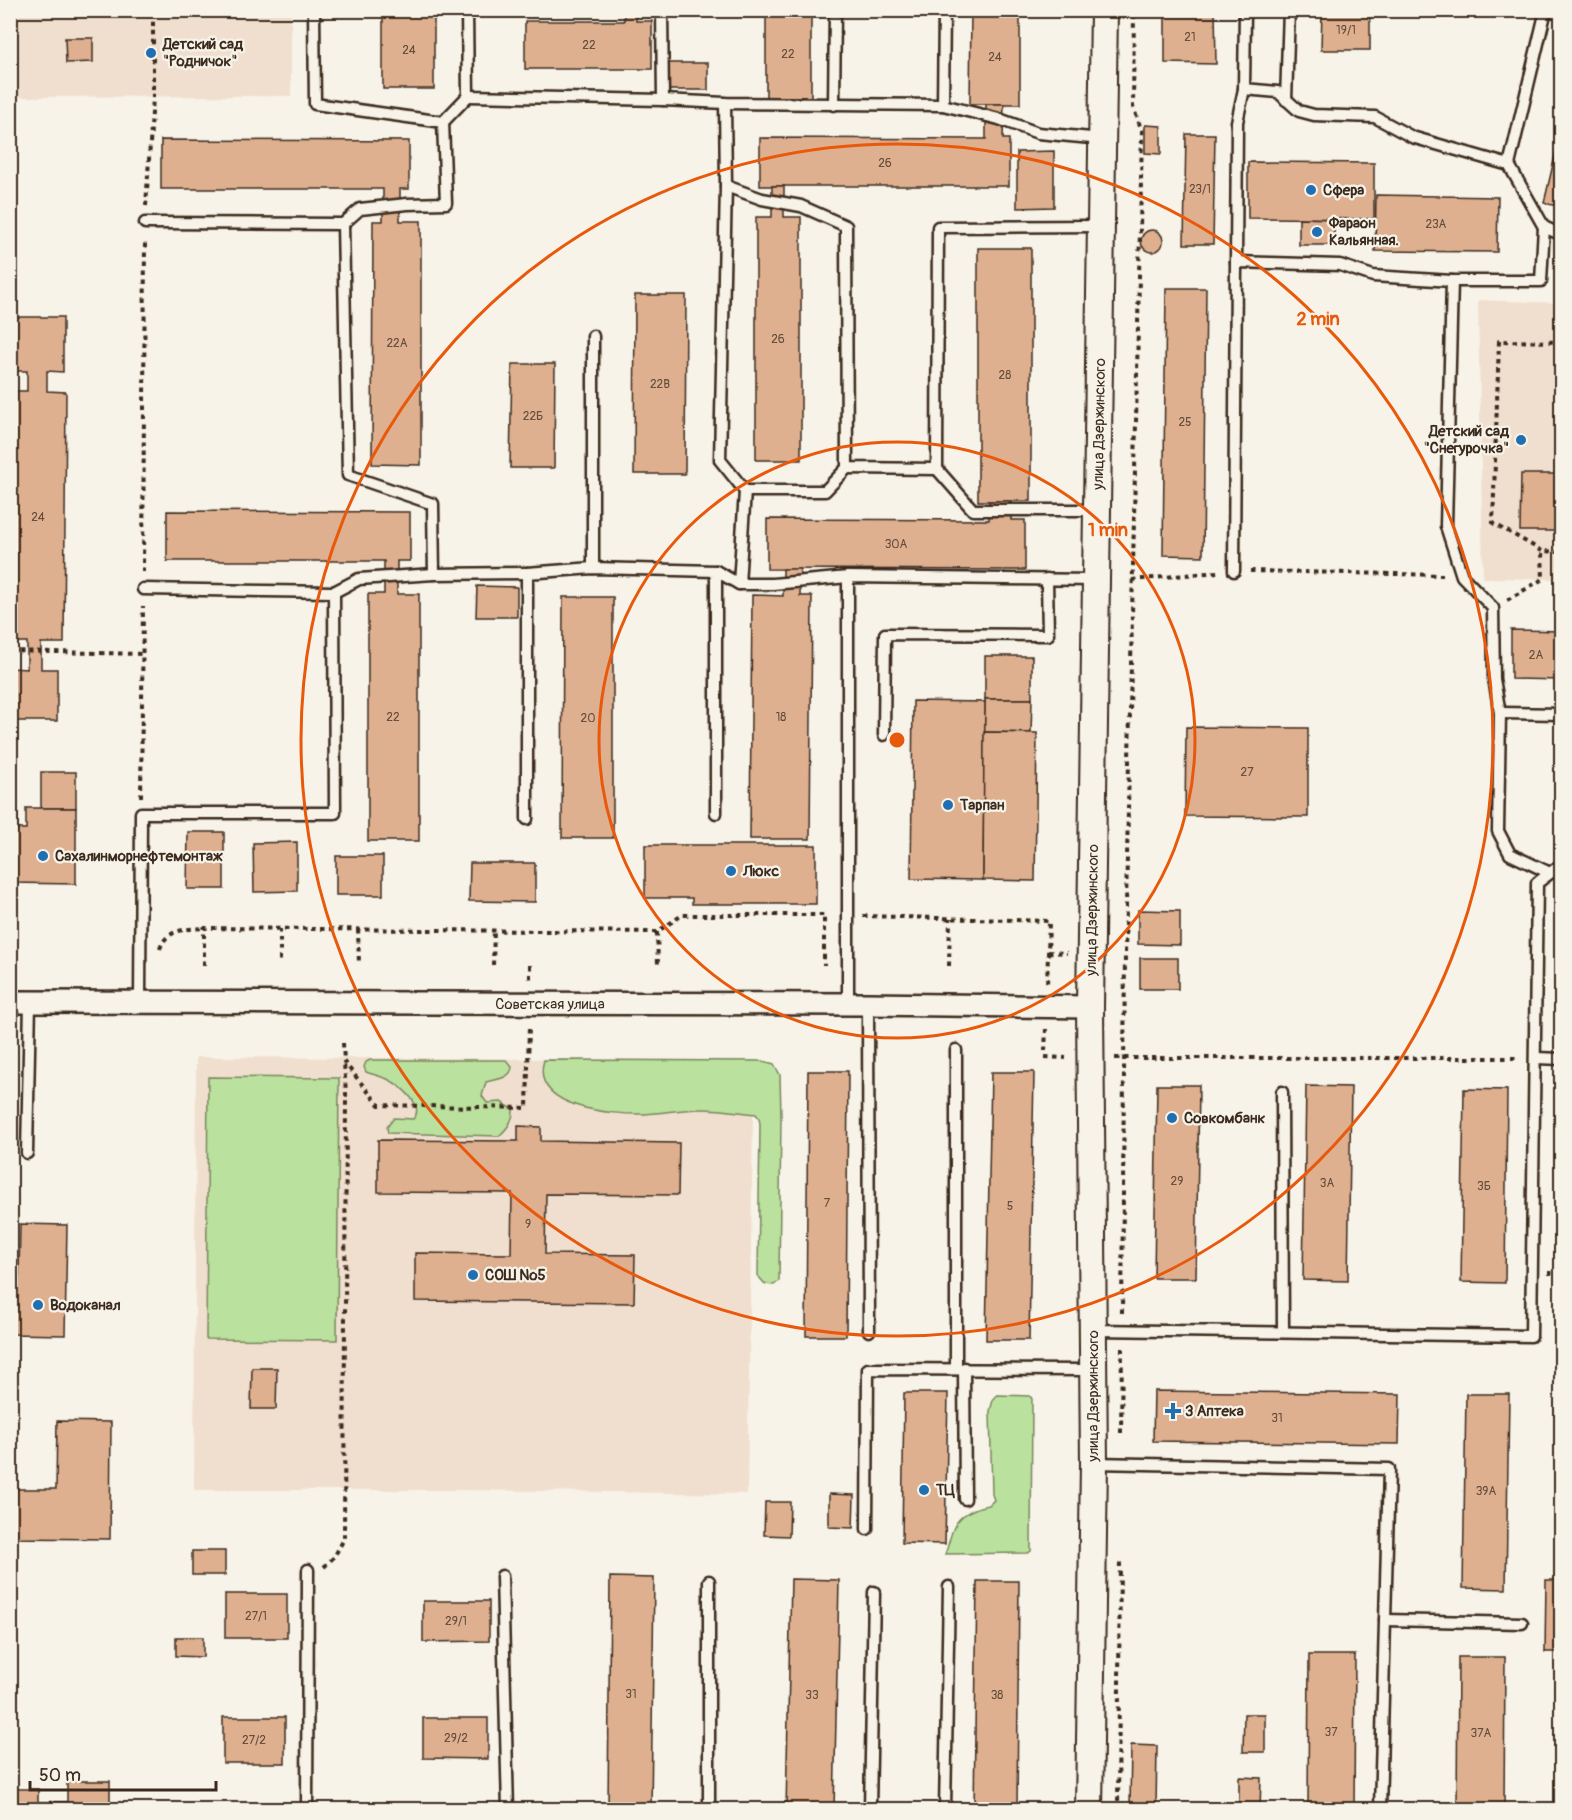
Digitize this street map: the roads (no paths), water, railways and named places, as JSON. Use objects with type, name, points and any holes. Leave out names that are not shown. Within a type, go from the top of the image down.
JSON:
[{"type":"street","name":"улица Дзержинского","points":[[1089,1809],[1094,1463],[1090,1007],[1104,10]]},
{"type":"street","name":"Советская улица","points":[[20,1002],[858,1004],[1090,1007]]},
{"type":"lane","points":[[314,10],[315,104],[443,122]]},
{"type":"lane","points":[[145,223],[343,224],[360,209],[446,203],[443,122],[468,96],[467,10]]},
{"type":"lane","points":[[658,10],[662,11],[663,100]]},
{"type":"lane","points":[[834,105],[835,10]]},
{"type":"lane","points":[[943,105],[944,10]]},
{"type":"lane","points":[[1234,571],[1237,122],[1244,89],[1245,10]]},
{"type":"lane","points":[[1287,100],[1288,10]]},
{"type":"lane","points":[[1236,262],[1340,266],[1373,276],[1452,282],[1541,281],[1544,227],[1509,165],[1546,10]]},
{"type":"lane","points":[[1244,89],[1278,92],[1299,111],[1314,115],[1375,117],[1412,137],[1509,165]]},
{"type":"lane","points":[[468,96],[663,100],[725,104],[943,105],[999,119],[1038,133],[1102,139]]},
{"type":"lane","points":[[725,104],[726,186],[720,460],[745,491],[738,584]]},
{"type":"lane","points":[[726,186],[762,200],[801,206],[846,226],[847,468],[825,491],[745,491]]},
{"type":"lane","points":[[343,224],[348,475],[433,504],[434,574]]},
{"type":"lane","points":[[1098,510],[973,510],[937,469],[938,227],[1101,226]]},
{"type":"lane","points":[[1544,227],[1562,235]]},
{"type":"lane","points":[[1452,282],[1446,526],[1462,576],[1493,608],[1494,679],[1500,713],[1498,831],[1510,854],[1550,873]]},
{"type":"lane","points":[[592,568],[593,336]]},
{"type":"lane","points":[[847,468],[937,469]]},
{"type":"lane","points":[[143,589],[334,592],[359,579],[434,574],[527,573],[592,568],[716,571],[738,584],[773,584],[848,577],[1096,580]]},
{"type":"lane","points":[[716,571],[716,813]]},
{"type":"lane","points":[[526,819],[527,573]]},
{"type":"lane","points":[[848,577],[848,916],[858,1004],[869,1331]]},
{"type":"lane","points":[[884,735],[885,634],[1048,635],[1047,579]]},
{"type":"lane","points":[[140,1001],[141,813],[335,813],[334,592]]},
{"type":"lane","points":[[1500,713],[1562,714]]},
{"type":"lane","points":[[1093,1330],[1531,1336],[1537,883],[1562,864]]},
{"type":"lane","points":[[20,1002],[27,1153]]},
{"type":"lane","points":[[956,1050],[960,1368],[965,1499]]},
{"type":"lane","points":[[1536,1058],[1562,1059]]},
{"type":"lane","points":[[1282,1092],[1283,1332]]},
{"type":"lane","points":[[867,1529],[868,1369],[1092,1370]]},
{"type":"lane","points":[[1094,1463],[1389,1469],[1380,1809]]},
{"type":"lane","points":[[307,1809],[308,1570]]},
{"type":"lane","points":[[502,1576],[508,1809]]},
{"type":"lane","points":[[709,1581],[709,1809]]},
{"type":"lane","points":[[945,1809],[949,1587]]},
{"type":"lane","points":[[870,1809],[874,1592]]},
{"type":"lane","points":[[1385,1620],[1521,1623]]},
{"type":"place","name":"Детский сад \"Родничок\"","points":[[151,53]]},
{"type":"place","name":"Сфера","points":[[1311,190]]},
{"type":"place","name":"Фараон Кальянная.","points":[[1317,232]]},
{"type":"place","name":"Детский сад \"Снегурочка\"","points":[[1521,440]]},
{"type":"place","name":"Тарпан","points":[[948,805]]},
{"type":"place","name":"Сахалинморнефтемонтаж","points":[[43,856]]},
{"type":"place","name":"Люкс","points":[[731,871]]},
{"type":"place","name":"Совкомбанк","points":[[1172,1118]]},
{"type":"place","name":"СОШ №5","points":[[473,1275]]},
{"type":"place","name":"Водоканал","points":[[38,1305]]},
{"type":"place","name":"3 Аптека","points":[[1173,1411]]},
{"type":"place","name":"ТЦ","points":[[924,1490]]}]
